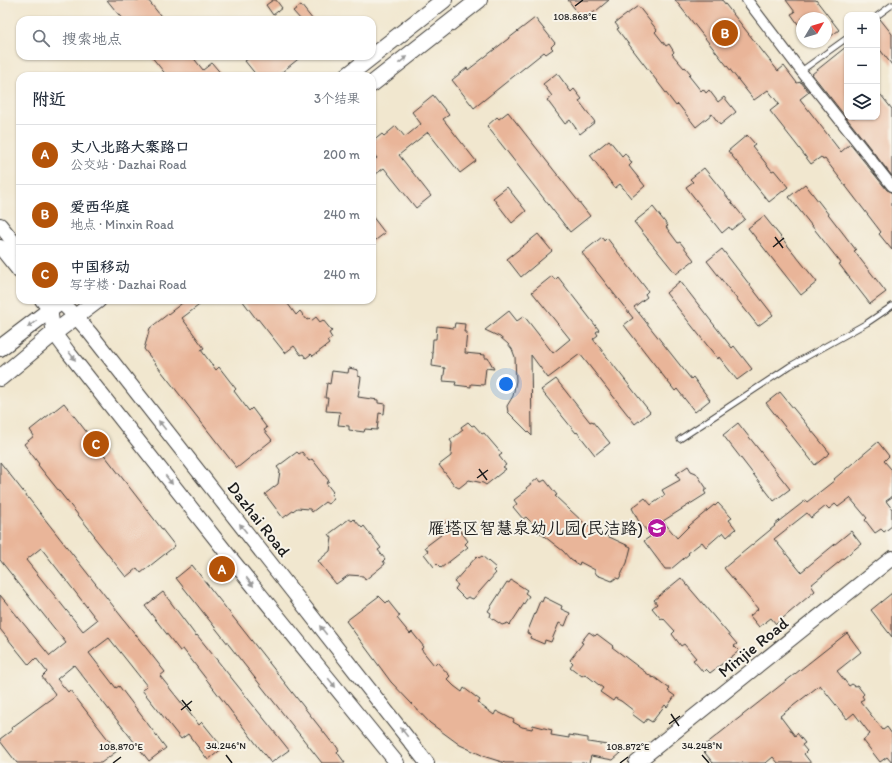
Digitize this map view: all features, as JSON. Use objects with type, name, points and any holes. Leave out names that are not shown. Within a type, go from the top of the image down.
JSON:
[{"type":"main road","points":[[376,53],[444,0]]},
{"type":"main road","points":[[376,81],[479,0]]},
{"type":"main road","points":[[352,72],[367,60]]},
{"type":"main road","points":[[0,225],[16,245]]},
{"type":"main road","points":[[0,247],[16,267]]},
{"type":"main road","points":[[0,348],[53,304]]},
{"type":"main road","points":[[55,304],[54,333],[232,560],[398,763]]},
{"type":"main road","name":"Dazhai Road","points":[[58,304],[76,317],[427,763]]},
{"type":"main road","points":[[0,378],[54,333],[93,304]]},
{"type":"main road","name":"Minjie Road","points":[[636,763],[892,558]]},
{"type":"street","points":[[747,0],[892,186]]},
{"type":"lane","points":[[880,14],[892,5]]},
{"type":"lane","points":[[801,71],[844,40]]},
{"type":"lane","points":[[680,440],[790,366],[867,323],[892,306]]},
{"type":"building","points":[[107,0],[148,0],[161,16],[120,16]]},
{"type":"building","points":[[273,0],[276,0],[282,8],[273,15],[266,5]]},
{"type":"building","points":[[568,0],[609,0],[596,11],[582,18]]},
{"type":"building","points":[[675,0],[722,0],[778,71],[784,66],[797,83],[801,82],[809,92],[800,99],[841,152],[850,144],[887,190],[892,192],[892,250],[879,234],[881,232],[825,159],[823,160],[821,157],[811,164],[770,111],[779,104],[768,90],[754,100]]},
{"type":"building","points":[[786,0],[816,0],[825,12],[796,12],[796,21],[791,14],[795,12]]},
{"type":"building","points":[[301,5],[310,16],[297,16],[293,11]]},
{"type":"building","points":[[638,6],[657,30],[655,32],[666,46],[669,44],[674,52],[672,54],[691,74],[689,76],[701,91],[703,89],[706,93],[709,90],[718,102],[724,97],[736,112],[720,125],[712,114],[696,127],[678,104],[676,106],[617,29],[619,28],[615,23]]},
{"type":"building","points":[[535,18],[555,43],[551,47],[553,49],[546,54],[544,52],[474,108],[452,80],[467,68],[468,70]]},
{"type":"building","points":[[880,19],[892,34],[892,65],[880,50]]},
{"type":"building","points":[[832,21],[839,30],[832,35]]},
{"type":"building","points":[[844,48],[844,115],[812,74]]},
{"type":"building","points":[[154,60],[195,60],[203,70],[212,63],[220,72],[164,72]]},
{"type":"building","points":[[297,60],[282,72],[254,72],[245,61]]},
{"type":"building","points":[[557,73],[571,92],[574,89],[582,99],[579,101],[595,122],[580,134],[570,120],[565,124],[547,100],[552,96],[543,84]]},
{"type":"building","points":[[880,94],[892,109],[892,176],[848,120],[880,120]]},
{"type":"building","points":[[433,95],[449,115],[443,119],[476,161],[460,173],[428,132],[399,155],[431,196],[416,208],[384,168],[376,174],[376,139],[382,134],[384,136],[396,126],[405,137],[421,124],[412,112]]},
{"type":"building","points":[[508,112],[590,216],[570,232],[487,126],[497,117],[499,119]]},
{"type":"building","points":[[747,135],[755,144],[752,146],[772,171],[774,170],[788,187],[769,202],[728,151]]},
{"type":"building","points":[[609,140],[622,156],[625,153],[632,163],[629,166],[645,186],[631,198],[620,184],[615,188],[590,155]]},
{"type":"building","points":[[704,168],[745,219],[731,230],[729,227],[722,233],[686,187],[693,182],[690,179]]},
{"type":"building","points":[[805,184],[886,292],[870,304],[839,264],[841,263],[789,197]]},
{"type":"building","points":[[507,187],[526,211],[512,223],[493,198]]},
{"type":"building","points":[[653,207],[668,226],[666,227],[678,243],[680,242],[694,260],[676,274],[634,222]]},
{"type":"building","points":[[764,216],[817,282],[801,295],[748,228]]},
{"type":"building","points":[[376,221],[385,233],[376,240]]},
{"type":"building","points":[[538,234],[552,251],[521,277],[507,259]]},
{"type":"building","points":[[602,237],[604,241],[607,238],[648,291],[645,294],[647,297],[634,307],[691,379],[693,377],[710,400],[695,412],[677,389],[675,391],[624,325],[633,318],[582,253]]},
{"type":"building","points":[[722,249],[773,315],[758,326],[707,261]]},
{"type":"building","points":[[552,276],[555,280],[558,277],[599,330],[596,332],[598,335],[593,339],[650,412],[635,424],[580,354],[548,378],[531,355],[532,436],[508,412],[507,406],[513,396],[516,381],[515,357],[508,344],[500,337],[485,330],[509,311],[517,321],[524,316],[553,353],[570,339],[532,292]]},
{"type":"building","points":[[680,281],[732,348],[734,346],[752,369],[737,380],[719,357],[718,359],[666,293]]},
{"type":"building","points":[[181,304],[201,304],[182,318],[204,348],[201,350],[216,370],[219,367],[236,389],[234,391],[249,411],[252,408],[267,428],[264,430],[272,440],[237,468],[144,349],[150,328]]},
{"type":"building","points":[[245,304],[288,304],[296,315],[300,311],[307,320],[309,319],[311,321],[316,317],[320,322],[323,320],[332,331],[329,333],[332,338],[327,341],[329,344],[313,356],[311,354],[306,358],[303,354],[301,355],[294,346],[285,353],[258,319],[257,320]]},
{"type":"building","points":[[455,323],[465,324],[464,332],[467,332],[465,353],[485,355],[485,358],[488,358],[494,369],[486,368],[484,385],[471,384],[471,387],[455,385],[456,382],[443,381],[445,368],[432,366],[433,339],[436,339],[437,326],[454,328]]},
{"type":"building","points":[[349,368],[358,370],[358,376],[361,377],[358,397],[378,400],[378,403],[385,404],[384,414],[379,413],[377,430],[365,429],[364,432],[349,430],[349,426],[338,425],[340,412],[326,411],[328,398],[325,398],[327,383],[330,384],[332,371],[348,373]]},
{"type":"building","points":[[556,379],[590,422],[592,421],[610,443],[595,455],[541,390]]},
{"type":"building","points":[[780,392],[830,453],[815,465],[766,403]]},
{"type":"building","points":[[64,403],[175,546],[141,573],[137,568],[126,577],[38,465],[39,464],[24,444],[34,436],[30,430]]},
{"type":"building","points":[[468,422],[472,426],[474,425],[482,434],[484,433],[502,454],[499,456],[506,465],[503,467],[506,469],[486,485],[469,480],[459,488],[455,486],[439,465],[451,456],[452,443],[450,440],[463,430],[461,427]]},
{"type":"building","points":[[738,423],[790,489],[774,501],[723,435]]},
{"type":"building","points":[[878,442],[889,456],[884,461],[892,470],[892,497],[886,501],[892,509],[892,526],[884,532],[881,529],[875,533],[865,520],[867,518],[850,498],[838,507],[835,504],[829,509],[826,506],[811,518],[807,513],[774,539],[801,572],[851,531],[861,544],[811,585],[815,591],[776,624],[771,618],[759,627],[750,616],[758,609],[724,568],[775,526],[774,525],[835,480],[834,479]]},
{"type":"building","points":[[297,452],[299,454],[302,452],[309,461],[312,459],[329,481],[326,483],[333,492],[331,494],[334,499],[328,504],[325,502],[312,512],[310,509],[297,508],[283,518],[265,494],[278,484],[280,471],[277,467]]},
{"type":"building","points":[[0,462],[165,672],[160,676],[199,725],[202,722],[223,748],[208,760],[188,734],[181,739],[142,690],[147,686],[109,638],[89,653],[116,688],[119,686],[166,748],[149,761],[74,665],[57,679],[68,692],[70,690],[117,751],[101,763],[17,763],[0,739],[12,730],[11,728],[56,695],[42,677],[47,672],[36,658],[29,665],[0,629],[0,595],[50,656],[66,643],[0,560]],"holes":[[[41,548],[97,620],[83,631],[26,560]]]},
{"type":"building","points":[[688,466],[691,471],[696,473],[707,489],[704,491],[706,494],[663,521],[677,538],[690,525],[718,503],[732,518],[729,520],[736,529],[727,537],[723,532],[706,547],[702,542],[671,569],[665,569],[644,541],[651,536],[638,520],[632,508],[645,498],[651,505],[665,495],[662,490],[680,480],[676,474]]},
{"type":"building","points":[[538,478],[541,482],[545,480],[557,495],[555,496],[584,523],[631,547],[627,563],[619,579],[616,578],[612,581],[597,575],[595,570],[580,562],[579,565],[571,560],[563,551],[540,533],[544,524],[538,529],[526,517],[523,519],[513,507],[517,504],[514,500],[527,490],[526,488]]},
{"type":"building","points":[[349,519],[352,521],[354,519],[362,528],[364,526],[381,548],[378,550],[385,559],[383,561],[385,564],[365,580],[363,576],[349,575],[336,584],[318,561],[330,551],[332,538],[329,534]]},
{"type":"building","points":[[447,521],[453,529],[456,526],[459,529],[468,541],[465,544],[468,547],[441,568],[437,564],[434,567],[424,554],[428,551],[425,547],[441,535],[436,529]]},
{"type":"building","points":[[477,556],[479,558],[482,556],[496,568],[493,571],[496,573],[473,599],[468,597],[465,599],[455,589],[458,585],[454,582]]},
{"type":"building","points":[[192,565],[333,744],[334,743],[339,750],[337,752],[345,763],[322,763],[176,578]]},
{"type":"building","points":[[681,578],[737,644],[734,646],[739,651],[710,673],[706,669],[703,672],[693,660],[696,658],[684,644],[681,646],[672,634],[675,631],[663,618],[661,619],[652,608],[657,604],[654,600]]},
{"type":"building","points":[[511,580],[527,590],[525,593],[529,596],[510,625],[508,623],[502,625],[490,617],[491,613],[488,611],[507,582],[509,583]]},
{"type":"building","points":[[163,592],[196,636],[197,635],[289,750],[271,763],[183,649],[180,651],[145,606]]},
{"type":"building","points":[[892,593],[892,637],[871,610]]},
{"type":"building","points":[[379,596],[386,603],[388,601],[400,616],[397,618],[410,634],[412,632],[424,647],[421,649],[434,665],[437,662],[450,676],[447,679],[462,692],[464,688],[480,700],[478,703],[494,715],[496,711],[514,720],[513,722],[522,727],[532,729],[533,725],[552,730],[551,735],[569,738],[569,735],[588,738],[588,742],[607,745],[607,748],[621,753],[613,760],[591,756],[589,763],[505,763],[486,757],[460,745],[430,723],[391,682],[346,621]]},
{"type":"building","points":[[544,597],[562,606],[561,609],[570,613],[565,626],[559,623],[551,642],[545,640],[544,644],[530,638],[531,635],[527,633],[540,601],[542,602]]},
{"type":"building","points":[[589,632],[595,636],[597,634],[653,678],[654,677],[670,689],[668,691],[675,696],[667,707],[665,705],[652,722],[647,719],[644,723],[632,714],[634,711],[621,701],[615,698],[613,701],[600,692],[603,688],[585,674],[582,676],[570,667],[573,663],[570,660],[583,643],[581,642]]},
{"type":"building","points":[[847,633],[861,652],[837,671],[849,686],[852,684],[855,686],[857,685],[864,694],[862,696],[864,699],[860,701],[883,730],[887,727],[892,734],[892,763],[887,757],[880,762],[863,740],[870,734],[854,713],[847,719],[820,685],[780,716],[795,736],[797,733],[805,743],[802,745],[807,751],[804,754],[811,763],[778,763],[773,757],[766,763],[713,763],[701,748]]},
{"type":"place","name":"爱西华庭","points":[[725,33]]},
{"type":"place","name":"中国移动","points":[[96,444]]},
{"type":"place","name":"雁塔区智慧泉幼儿园(民洁路)","points":[[657,528]]},
{"type":"place","name":"丈八北路大寨路口","points":[[222,569]]}]
